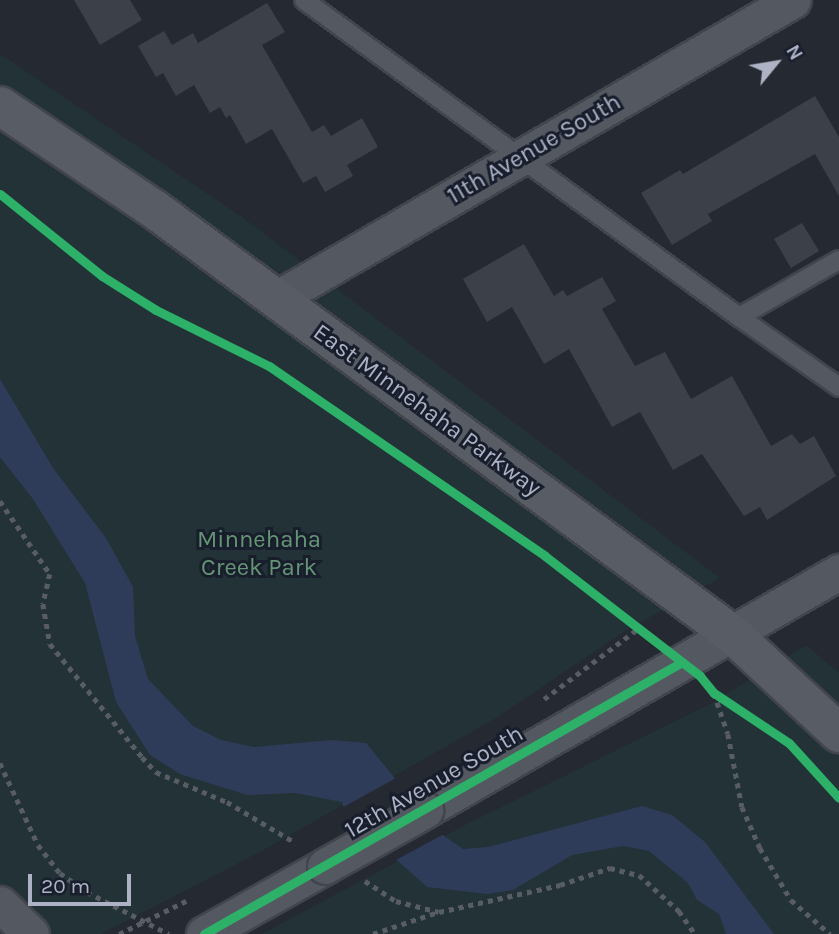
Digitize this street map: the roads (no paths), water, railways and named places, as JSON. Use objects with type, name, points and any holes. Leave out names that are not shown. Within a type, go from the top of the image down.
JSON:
[{"type":"street","name":"11th Avenue South","points":[[276,299],[793,0]]},
{"type":"street","name":"East Minnehaha Parkway","points":[[0,106],[154,209],[732,634],[839,733]]},
{"type":"street","name":"12th Avenue South","points":[[204,934],[839,572]]},
{"type":"street","points":[[0,904],[32,934]]},
{"type":"lane","points":[[304,0],[839,387]]},
{"type":"lane","points":[[739,317],[839,260]]},
{"type":"water","points":[[0,379],[53,468],[106,538],[133,587],[135,636],[148,679],[193,726],[221,740],[254,747],[332,740],[366,743],[440,833],[463,849],[488,847],[642,806],[672,815],[705,842],[774,934],[726,934],[719,914],[697,900],[688,883],[649,851],[623,846],[572,855],[513,890],[487,894],[427,887],[346,815],[342,802],[295,793],[247,795],[180,774],[150,755],[116,702],[85,583],[33,499],[0,457]]},
{"type":"park label","name":"Minnehaha Creek Park","points":[[259,554]]}]
